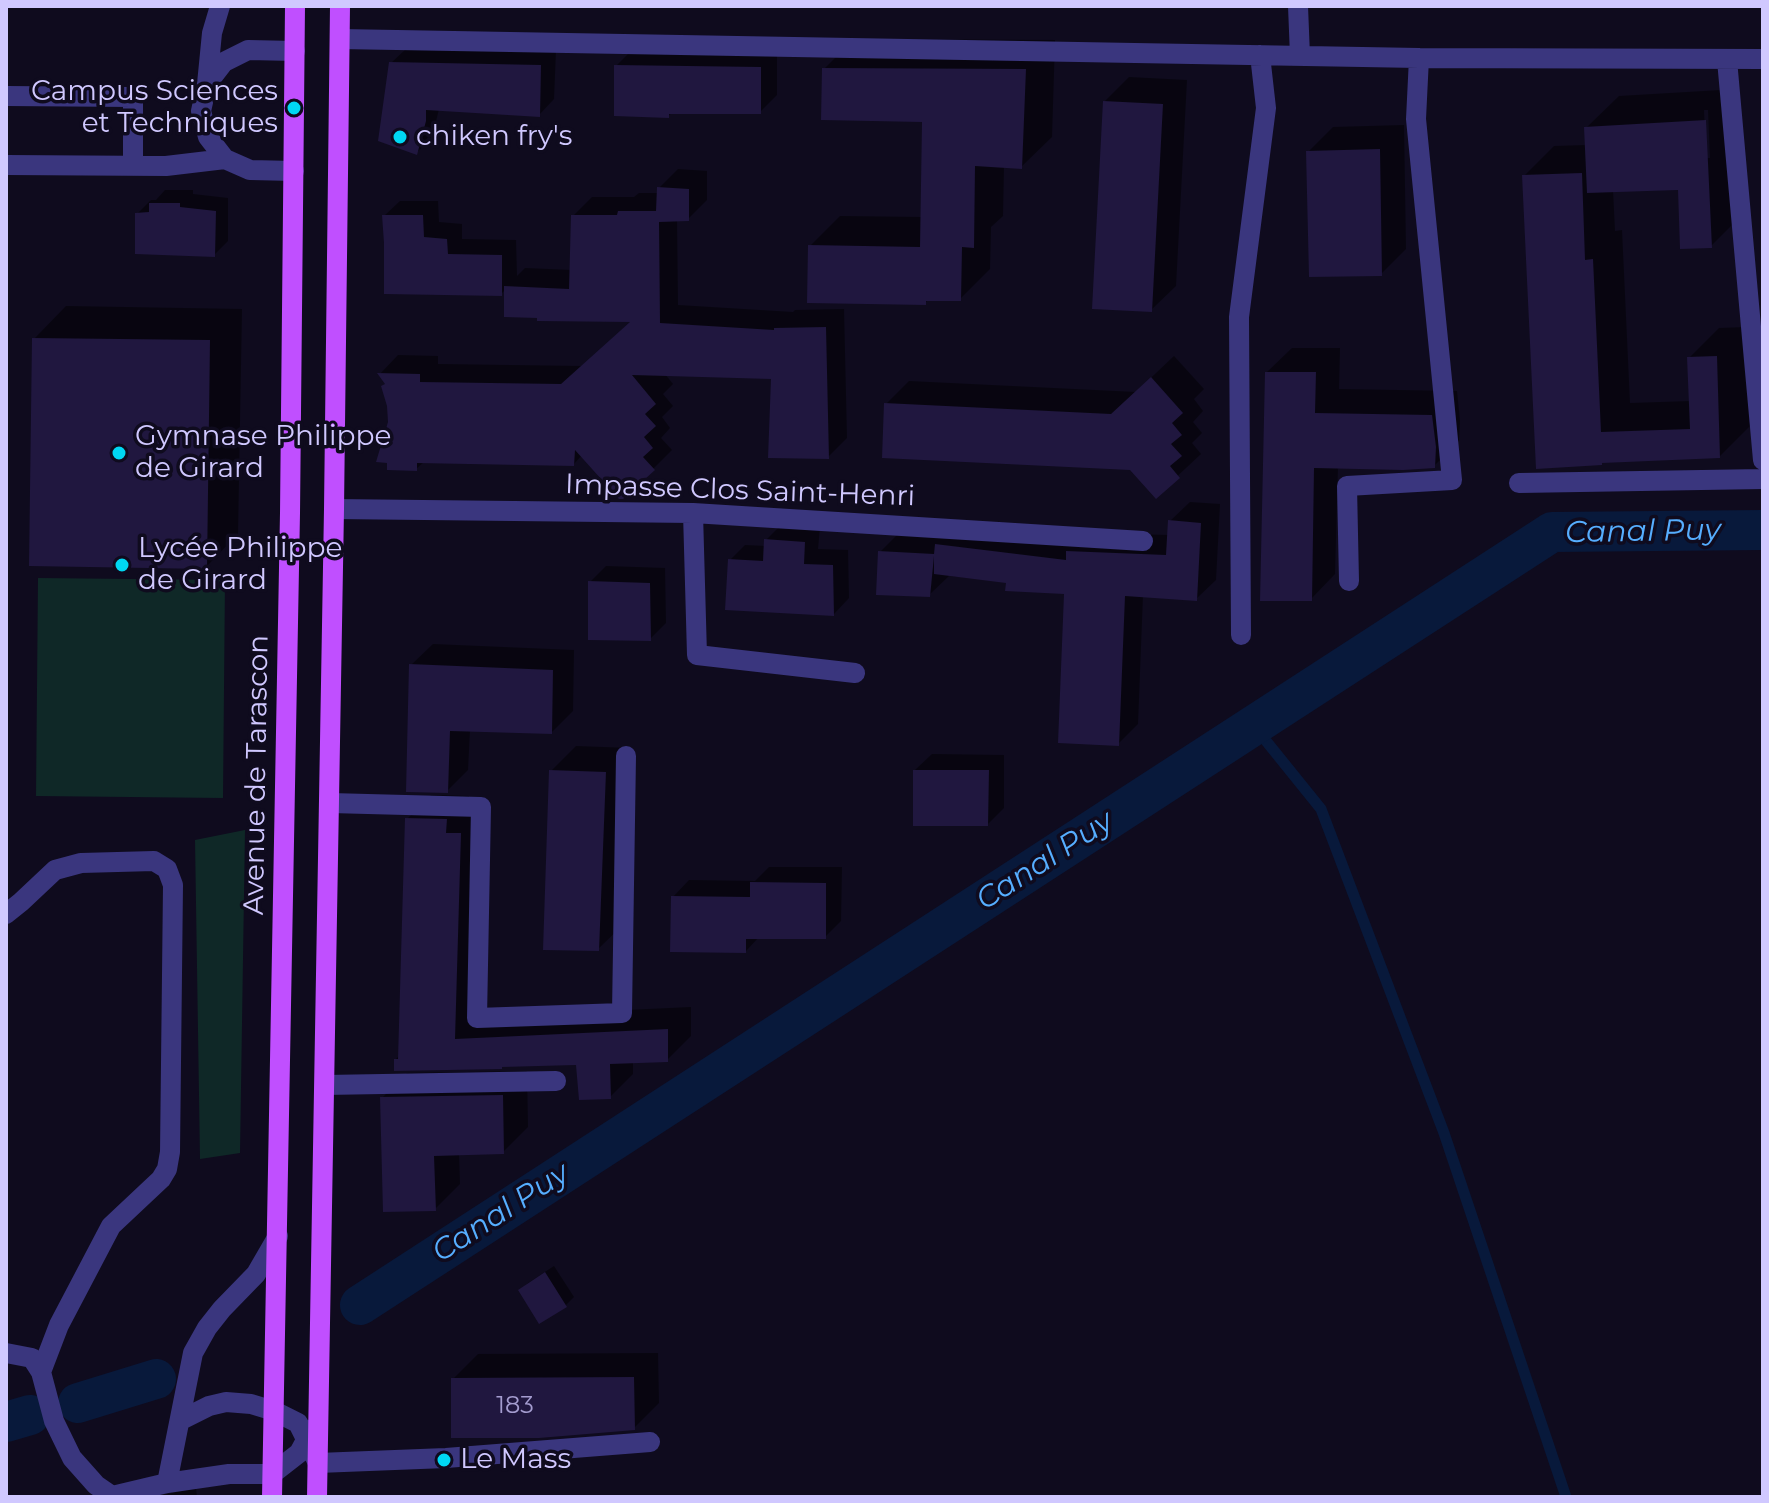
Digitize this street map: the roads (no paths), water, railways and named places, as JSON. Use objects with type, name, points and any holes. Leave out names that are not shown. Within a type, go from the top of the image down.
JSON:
[{"type":"main road","name":"Avenue de Tarascon","points":[[272,1497],[295,6]]},
{"type":"main road","points":[[317,1497],[340,6]]},
{"type":"street","points":[[220,6],[212,33],[201,111],[208,137],[225,159],[250,170],[294,171]]},
{"type":"street","points":[[1298,6],[1300,56]]},
{"type":"street","points":[[340,39],[1419,58],[1763,59]]},
{"type":"street","points":[[207,84],[224,62],[248,50],[295,51]]},
{"type":"street","points":[[1241,635],[1239,317],[1266,108],[1260,55]]},
{"type":"street","points":[[1349,581],[1347,486],[1452,480],[1416,119],[1419,58]]},
{"type":"street","points":[[1727,60],[1763,460]]},
{"type":"street","points":[[6,96],[133,97],[133,165]]},
{"type":"street","points":[[6,165],[166,166],[225,159]]},
{"type":"street","points":[[1519,483],[1763,479]]},
{"type":"street","name":"Impasse Clos Saint-Henri","points":[[334,509],[693,513],[1143,541]]},
{"type":"street","points":[[693,513],[697,655],[855,673]]},
{"type":"street","points":[[330,803],[481,807],[477,1018],[622,1013],[626,756]]},
{"type":"street","points":[[6,914],[55,870],[81,863],[154,861],[167,869],[173,885],[170,1152],[167,1169],[161,1179],[111,1226],[59,1325],[41,1372]]},
{"type":"street","points":[[325,1085],[556,1081]]},
{"type":"street","points":[[167,1483],[193,1353],[222,1309],[256,1274],[278,1236]]},
{"type":"street","points":[[6,1353],[32,1358],[41,1372],[54,1421],[72,1458],[110,1496],[167,1483],[229,1474],[272,1474],[299,1453],[319,1411]]},
{"type":"street","points":[[181,1420],[209,1406],[226,1402],[251,1404],[274,1411],[298,1423],[318,1463],[446,1458],[650,1442]]},
{"type":"waterway","name":"Canal Puy","points":[[360,1305],[1552,532],[1763,530]]},
{"type":"waterway","points":[[1254,726],[1321,809],[1444,1133],[1566,1497]]},
{"type":"waterway","name":"Canal Puy","points":[[78,1403],[156,1379]]},
{"type":"waterway","name":"Canal Puy","points":[[6,1422],[30,1415]]},
{"type":"place","name":"Campus Sciences et Techniques","points":[[294,108]]},
{"type":"place","name":"chiken fry's","points":[[400,137]]},
{"type":"place","name":"Gymnase Philippe de Girard","points":[[119,453]]},
{"type":"place","name":"Lycée Philippe de Girard","points":[[122,565]]},
{"type":"place","name":"Le Mass","points":[[444,1460]]}]
